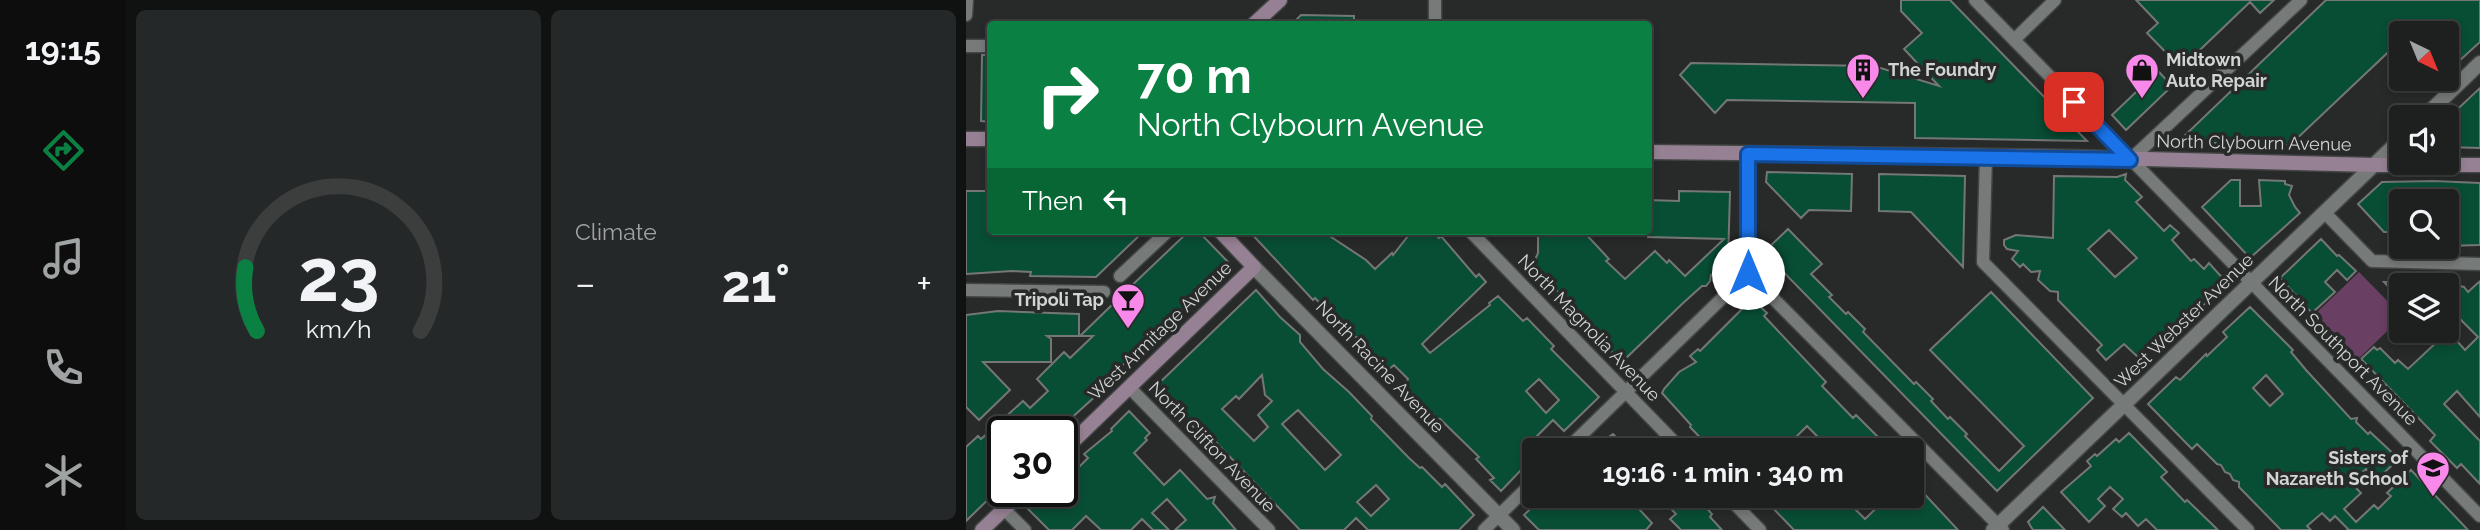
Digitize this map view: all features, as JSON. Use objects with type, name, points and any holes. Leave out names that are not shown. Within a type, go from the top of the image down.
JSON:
[{"type":"main road","points":[[1257,21],[1280,0]]},
{"type":"main road","points":[[966,138],[987,139]]},
{"type":"main road","name":"North Clybourn Avenue","points":[[1652,152],[2480,165]]},
{"type":"main road","name":"North Racine Avenue","points":[[1224,235],[1254,267]]},
{"type":"main road","name":"West Armitage Avenue","points":[[1078,436],[1254,267]]},
{"type":"main road","points":[[982,530],[1004,509]]},
{"type":"street","points":[[966,15],[967,0]]},
{"type":"street","points":[[1434,21],[1435,0]]},
{"type":"street","name":"North Southport Avenue","points":[[1975,0],[2480,516]]},
{"type":"street","points":[[2014,40],[2055,0]]},
{"type":"street","points":[[2130,160],[2301,0]]},
{"type":"street","points":[[966,46],[987,46]]},
{"type":"street","points":[[2437,105],[2480,64]]},
{"type":"street","name":"West Webster Avenue","points":[[1998,528],[2389,151]]},
{"type":"street","points":[[1748,154],[1748,273],[1998,528]]},
{"type":"street","points":[[1986,156],[1983,262],[2248,530]]},
{"type":"street","points":[[2324,212],[2372,261],[2480,264]]},
{"type":"street","points":[[1120,276],[1164,235]]},
{"type":"street","name":"North Magnolia Avenue","points":[[1474,235],[1670,438]]},
{"type":"street","name":"North Racine Avenue","points":[[1254,267],[1513,530]]},
{"type":"street","points":[[1578,438],[1748,273]]},
{"type":"street","points":[[966,290],[1104,292]]},
{"type":"street","name":"North Clifton Avenue","points":[[1129,387],[1269,530]]},
{"type":"street","points":[[1484,530],[1522,493]]},
{"type":"street","points":[[1739,508],[1760,530]]},
{"type":"street","points":[[1004,509],[1025,530]]},
{"type":"shaded area","points":[[2359,272],[2389,303],[2389,329],[2354,363],[2311,318]]},
{"type":"building","points":[[1901,0],[1950,0],[2087,141],[1915,138],[1915,103],[1727,100],[1715,113],[1680,75],[1691,63],[1874,66],[1939,86],[1904,49],[1922,33],[1901,11]]},
{"type":"building","points":[[2136,0],[2274,0],[2260,13],[2250,2],[2181,68],[2147,33],[2158,23]]},
{"type":"building","points":[[2326,0],[2480,0],[2480,42],[2459,61],[2459,21],[2389,21],[2389,51],[2290,145],[2178,142]]},
{"type":"building","points":[[1301,15],[1354,16],[1354,21],[1295,21]]},
{"type":"building","points":[[982,55],[987,55],[987,122],[981,121]]},
{"type":"building","name":"Midtown Auto Repair","points":[[2158,71],[2172,86],[2126,130],[2112,115]]},
{"type":"building","points":[[2480,88],[2480,148],[2459,147],[2459,108]]},
{"type":"building","points":[[1767,172],[1852,174],[1851,211],[1809,210],[1801,218],[1766,182]]},
{"type":"building","points":[[1879,174],[1965,176],[1963,267],[1911,212],[1879,211]]},
{"type":"building","points":[[2126,174],[2125,180],[2142,197],[2136,202],[2164,231],[2170,225],[2179,233],[2172,240],[2191,261],[2194,259],[2204,269],[2209,263],[2227,283],[2179,328],[2174,323],[2140,359],[2124,344],[2106,360],[2097,350],[2102,345],[2058,300],[2058,292],[2050,291],[2038,280],[2040,271],[2031,272],[2023,264],[2020,267],[2012,259],[2018,251],[2007,249],[2004,245],[2004,240],[2016,235],[2053,238],[2054,176],[2117,177]],"holes":[[[2109,230],[2137,258],[2115,277],[2088,249]]]},
{"type":"building","points":[[2231,180],[2240,180],[2240,206],[2261,206],[2259,180],[2285,181],[2285,184],[2292,186],[2289,195],[2300,213],[2250,258],[2202,207]]},
{"type":"building","points":[[2382,182],[2480,183],[2480,245],[2459,246],[2459,189],[2389,189],[2389,232],[2384,232],[2358,204]]},
{"type":"building","points":[[966,191],[987,191],[987,235],[1140,235],[1096,277],[1030,276],[1031,272],[1012,271],[966,274]]},
{"type":"building","points":[[1679,191],[1730,192],[1728,262],[1718,260],[1722,270],[1717,275],[1711,275],[1706,286],[1702,286],[1682,304],[1622,362],[1581,322],[1586,318],[1530,266],[1538,253],[1538,235],[1587,235],[1609,259],[1606,261],[1625,279],[1655,251],[1685,276],[1724,239],[1648,237],[1652,235],[1652,200],[1679,201]]},
{"type":"building","points":[[1788,229],[1822,264],[1811,274],[1832,295],[1829,297],[1865,329],[1863,332],[1914,384],[1916,382],[1933,399],[1931,401],[1967,434],[1965,436],[1999,471],[2024,446],[1930,350],[1991,292],[2093,398],[1997,491],[1764,252]]},
{"type":"building","points":[[1185,235],[1202,235],[1231,265],[1138,352],[1135,357],[1137,363],[1128,361],[1119,368],[1098,389],[1100,392],[1074,416],[1006,416],[1023,401],[1030,408],[1048,391],[1037,379],[1064,352],[1070,358],[1093,336],[1080,336],[1114,303],[1120,305],[1130,295],[1126,291]]},
{"type":"building","points":[[1253,235],[1328,235],[1375,269],[1392,253],[1393,255],[1409,235],[1441,236],[1476,277],[1479,274],[1486,282],[1422,344],[1430,353],[1498,296],[1523,321],[1527,318],[1554,346],[1551,349],[1599,397],[1564,431],[1553,420],[1537,438],[1522,438],[1522,472],[1520,471],[1501,491],[1490,480],[1494,478],[1476,459],[1479,457],[1404,386],[1408,379],[1394,365],[1388,370],[1382,370],[1384,361],[1370,356],[1368,346],[1359,348],[1362,337],[1349,337],[1351,327],[1343,328]],"holes":[[[1539,379],[1559,400],[1546,413],[1526,391]]]},
{"type":"building","points":[[2321,239],[2356,271],[2347,280],[2337,270],[2325,282],[2335,292],[2312,313],[2280,278]]},
{"type":"building","points":[[2480,281],[2480,417],[2457,391],[2444,404],[2480,441],[2480,484],[2461,464],[2457,468],[2430,441],[2435,435],[2361,359],[2374,347],[2377,350],[2380,348],[2395,363],[2398,360],[2408,369],[2436,343],[2459,343],[2465,350],[2478,337],[2459,318],[2459,286],[2468,292]]},
{"type":"building","points":[[1256,290],[1300,335],[1300,342],[1323,369],[1372,416],[1371,419],[1420,468],[1442,487],[1445,484],[1474,515],[1459,530],[1368,530],[1356,518],[1344,530],[1300,530],[1210,436],[1205,439],[1155,387]],"holes":[[[1262,375],[1265,395],[1272,401],[1258,415],[1268,427],[1254,441],[1222,409],[1236,396],[1239,399]],[[1298,410],[1341,455],[1325,470],[1282,424]],[[1376,485],[1389,499],[1371,516],[1357,502]]]},
{"type":"building","points":[[1752,299],[1767,313],[1764,316],[1826,382],[1822,386],[1853,418],[1856,415],[1879,438],[1819,438],[1807,426],[1795,438],[1701,438],[1662,393],[1679,372],[1696,362],[1690,356],[1698,349],[1700,351]]},
{"type":"building","points":[[2250,307],[2293,350],[2291,352],[2306,370],[2351,419],[2357,418],[2356,422],[2368,434],[2370,432],[2399,459],[2376,480],[2366,469],[2351,483],[2361,493],[2344,509],[2356,522],[2374,505],[2378,509],[2391,496],[2387,493],[2411,470],[2468,530],[2347,530],[2335,516],[2330,521],[2322,513],[2307,526],[2311,530],[2281,530],[2239,487],[2239,482],[2233,480],[2221,465],[2197,444],[2192,449],[2148,404],[2176,377],[2180,380],[2227,337],[2223,332]],"holes":[[[2266,375],[2283,394],[2270,406],[2253,388]]]},
{"type":"building","points":[[998,311],[1079,314],[1079,336],[1047,336],[1051,339],[1051,362],[983,362],[1010,390],[979,420],[966,407],[966,315]]},
{"type":"building","points":[[1129,411],[1150,433],[1134,453],[1164,485],[1180,470],[1207,499],[1215,497],[1213,503],[1236,530],[1175,530],[1186,520],[1167,499],[1152,513],[1169,530],[1153,530],[1142,519],[1131,530],[1101,530],[1086,516],[1072,530],[1049,530],[1028,509],[1078,507],[1078,468],[1088,458],[1084,454],[1112,431]]},
{"type":"building","points":[[2129,433],[2167,472],[2161,477],[2218,530],[2157,530],[2146,519],[2138,526],[2126,513],[2122,517],[2113,509],[2123,499],[2110,487],[2098,499],[2105,506],[2089,522],[2061,492],[2091,466],[2087,461],[2095,454],[2097,456],[2116,439],[2119,442]]},
{"type":"building","points":[[987,434],[987,501],[966,521],[966,447],[978,436],[981,439]]},
{"type":"building","points":[[1924,494],[1958,530],[1794,530],[1773,508],[1854,508],[1865,519],[1876,508],[1924,508]]},
{"type":"building","points":[[2043,507],[2065,530],[2033,530],[2028,522]]},
{"type":"building","points":[[1531,508],[1640,508],[1652,523],[1646,530],[1539,530],[1524,515]]},
{"type":"building","points":[[1670,508],[1707,508],[1712,514],[1710,517],[1722,530],[1681,530],[1670,519],[1676,514]]},
{"type":"place","name":"The Foundry","points":[[1863,100]]},
{"type":"place","name":"Midtown Auto Repair","points":[[2142,100]]},
{"type":"place","name":"Tripoli Tap","points":[[1128,330]]},
{"type":"place","name":"Sisters of Nazareth School","points":[[2433,498]]},
{"type":"route","points":[[1748,273],[1748,154],[2130,160],[2074,102]]}]
